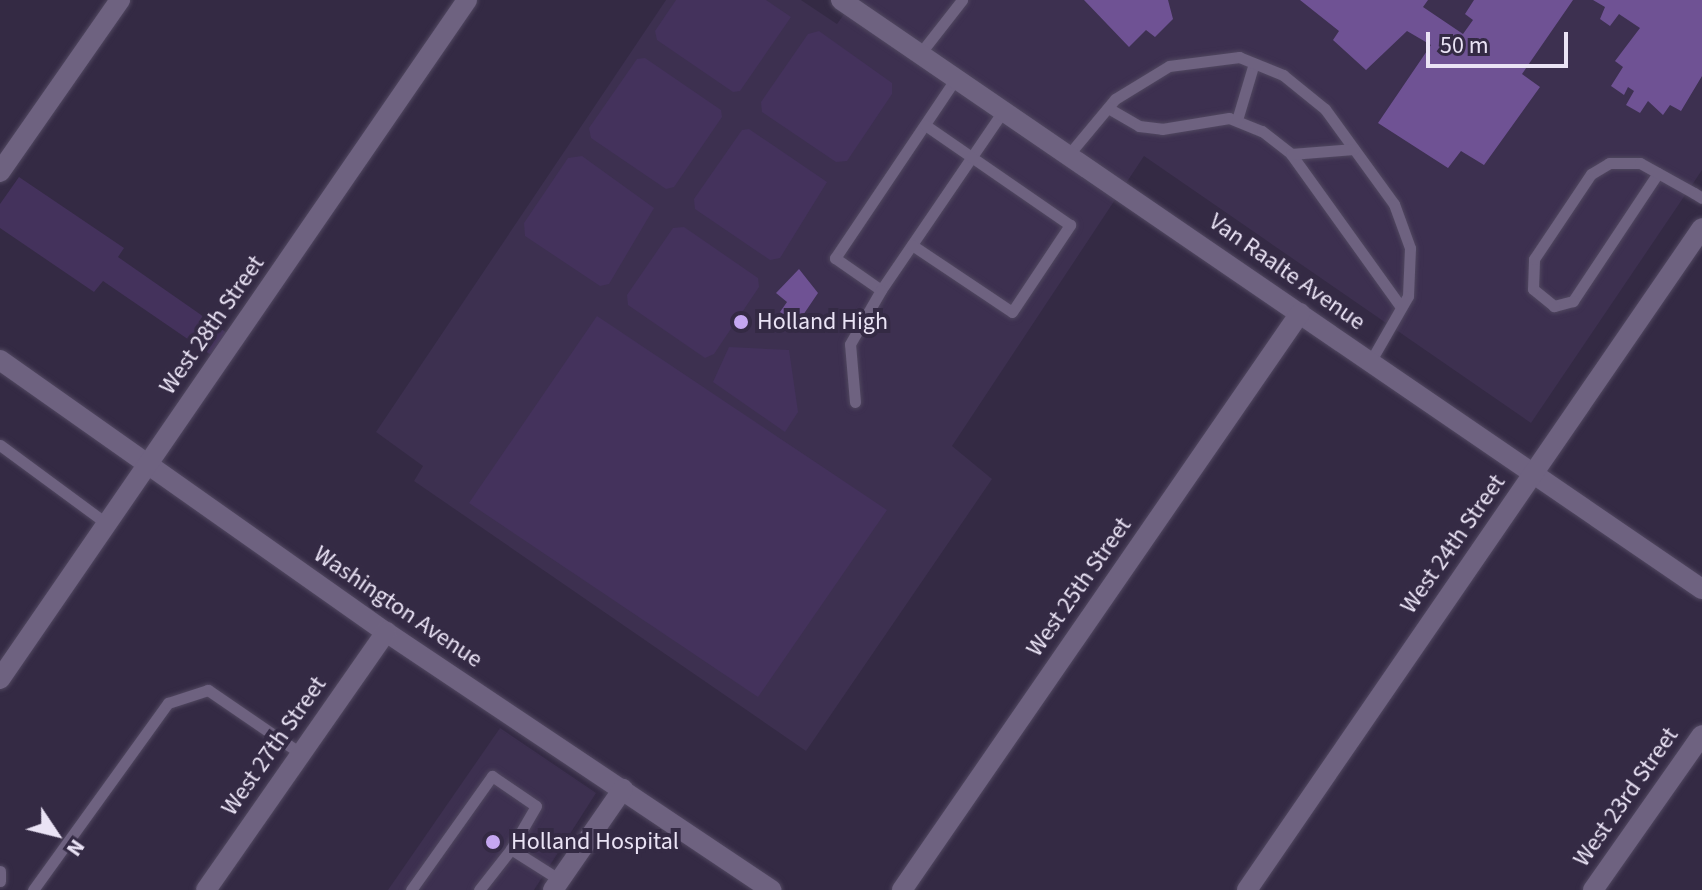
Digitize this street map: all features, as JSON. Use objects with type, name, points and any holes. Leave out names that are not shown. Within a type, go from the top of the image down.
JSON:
[{"type":"street","points":[[0,172],[120,0]]},
{"type":"street","name":"West 28th Street","points":[[0,679],[467,0]]},
{"type":"street","name":"Van Raalte Avenue","points":[[841,0],[919,55],[1070,153],[1702,589]]},
{"type":"street","name":"West 24th Street","points":[[1247,890],[1702,228]]},
{"type":"street","name":"West 25th Street","points":[[902,890],[1300,313]]},
{"type":"street","name":"Washington Avenue","points":[[1,364],[386,632],[772,890]]},
{"type":"street","name":"West 27th Street","points":[[206,890],[386,632]]},
{"type":"street","name":"West 23rd Street","points":[[1593,890],[1702,735]]},
{"type":"street","points":[[556,885],[623,789]]},
{"type":"lane","points":[[919,55],[962,0]]},
{"type":"lane","points":[[1070,153],[1108,108],[1169,66],[1205,58],[1254,63],[1283,75],[1325,109],[1394,204],[1410,248],[1408,296],[1370,362]]},
{"type":"lane","points":[[1237,120],[1254,63]]},
{"type":"lane","points":[[881,290],[835,258],[956,78]]},
{"type":"lane","points":[[1108,108],[1139,126],[1162,129],[1201,119],[1237,120],[1291,154],[1401,307]]},
{"type":"lane","points":[[855,402],[850,344],[881,290],[1004,110]]},
{"type":"lane","points":[[912,245],[1012,312],[1070,225],[925,125]]},
{"type":"lane","points":[[1291,154],[1354,149]]},
{"type":"lane","points":[[1658,173],[1573,301],[1554,306],[1533,289],[1534,259],[1591,174],[1609,163],[1640,163],[1658,173],[1702,198]]},
{"type":"lane","points":[[0,445],[107,524]]},
{"type":"lane","points":[[33,890],[168,703],[208,690],[300,753]]},
{"type":"lane","points":[[411,890],[492,776],[536,806],[511,849],[479,890]]},
{"type":"lane","points":[[511,849],[556,885]]},
{"type":"lane","points":[[0,871],[0,881]]},
{"type":"shaded area","name":"Holland High","points":[[666,0],[801,0],[837,24],[854,0],[1702,0],[1702,170],[1531,423],[1144,156],[952,446],[992,479],[806,751],[414,481],[423,466],[376,432]]},
{"type":"shaded area","points":[[676,0],[766,0],[791,17],[740,91],[733,92],[657,40],[655,31]]},
{"type":"shaded area","points":[[819,31],[892,83],[892,94],[847,161],[836,162],[762,112],[761,102],[808,34]]},
{"type":"shaded area","points":[[645,58],[721,110],[722,117],[674,187],[666,189],[591,138],[589,128],[637,59]]},
{"type":"shaded area","points":[[749,129],[827,182],[780,258],[770,260],[695,209],[694,199],[742,130]]},
{"type":"shaded area","points":[[582,156],[654,208],[609,284],[600,286],[525,236],[524,223],[568,158]]},
{"type":"shaded area","points":[[19,177],[124,248],[118,257],[227,333],[211,355],[103,281],[94,292],[0,228],[0,204]]},
{"type":"shaded area","points":[[684,227],[758,278],[759,287],[714,354],[705,358],[628,305],[627,295],[673,228]]},
{"type":"shaded area","points":[[597,316],[887,510],[758,697],[469,503]]},
{"type":"shaded area","points":[[729,347],[789,350],[798,412],[785,432],[713,382]]},
{"type":"shaded area","name":"Holland Hospital","points":[[500,728],[596,793],[534,890],[388,890]]},
{"type":"building","points":[[1084,0],[1168,0],[1173,19],[1155,37],[1146,30],[1129,47]]},
{"type":"building","points":[[1300,0],[1428,0],[1423,7],[1463,34],[1473,20],[1465,14],[1474,0],[1573,0],[1522,74],[1540,87],[1484,165],[1461,151],[1448,168],[1378,123],[1431,45],[1407,31],[1366,70],[1333,40],[1339,31]]},
{"type":"building","points":[[1593,0],[1702,0],[1702,76],[1681,111],[1670,105],[1663,115],[1648,101],[1640,113],[1626,105],[1634,91],[1628,87],[1624,95],[1611,86],[1623,67],[1615,61],[1640,28],[1619,14],[1610,26],[1600,19],[1605,7]]},
{"type":"building","points":[[799,269],[818,293],[797,324],[780,312],[787,302],[776,293]]},
{"type":"place","name":"Holland High","points":[[741,322]]},
{"type":"place","name":"Holland Hospital","points":[[493,842]]}]
